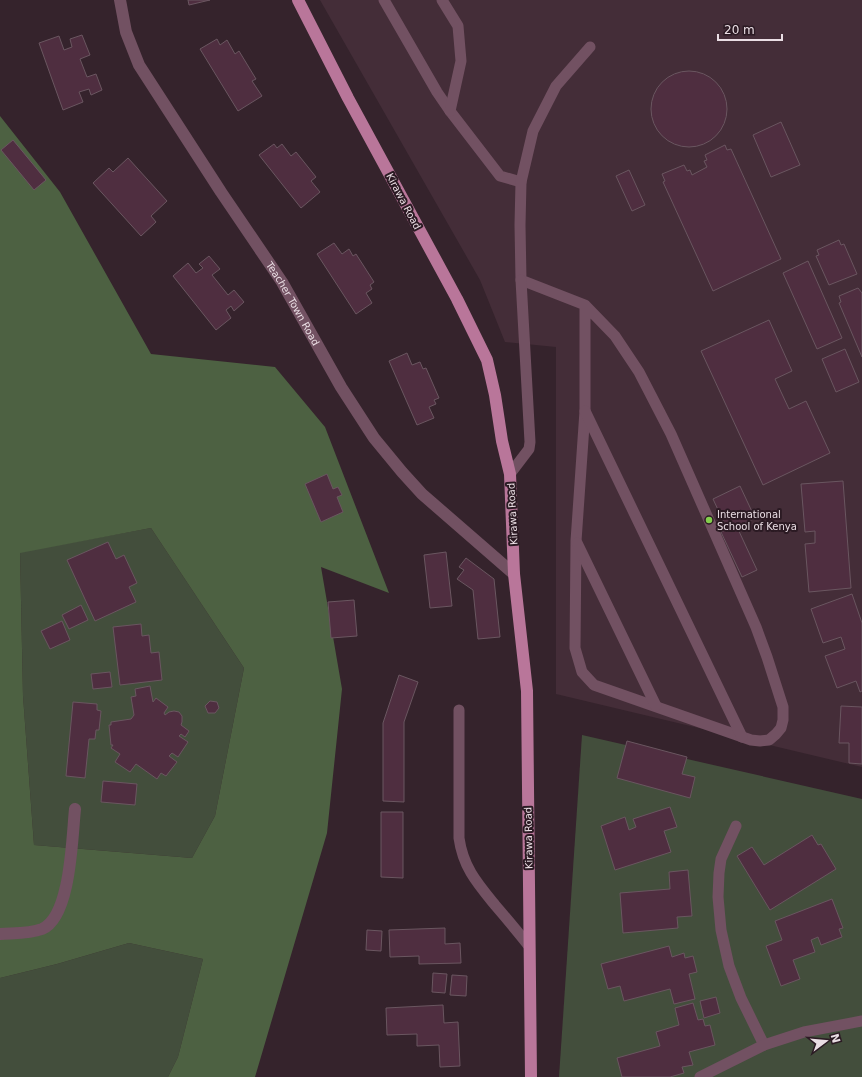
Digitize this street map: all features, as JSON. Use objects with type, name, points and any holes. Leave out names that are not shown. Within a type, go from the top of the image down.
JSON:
[{"type":"main road","name":"Kirawa Road","points":[[298,0],[341,84],[457,299],[487,360],[510,474],[514,574],[527,691],[531,1077]]},
{"type":"street","name":"Teacher Town Road","points":[[120,0],[126,32],[131,48],[139,65],[221,192],[282,282],[341,387],[374,438],[422,494],[514,574]]},
{"type":"street","points":[[0,934],[29,933],[43,928],[54,920],[61,905],[67,882],[75,809]]},
{"type":"lane","points":[[384,0],[437,92],[450,111],[500,176],[520,182]]},
{"type":"lane","points":[[442,0],[458,26],[461,61],[450,111]]},
{"type":"lane","points":[[510,474],[529,449],[530,442],[521,280],[520,182],[533,131],[556,86],[590,47]]},
{"type":"lane","points":[[521,280],[585,305],[615,336],[639,372],[671,434],[767,657],[783,707],[783,720],[781,728],[769,740],[760,741],[742,737],[594,684],[582,672],[575,648],[576,541],[585,411],[585,305]]},
{"type":"lane","points":[[585,411],[742,737]]},
{"type":"lane","points":[[576,541],[656,706]]},
{"type":"lane","points":[[459,710],[460,850],[472,877],[529,946]]},
{"type":"lane","points":[[736,826],[721,859],[718,897],[721,930],[729,966],[741,998],[764,1045]]},
{"type":"lane","points":[[700,1077],[764,1045],[804,1032],[862,1021]]},
{"type":"shaded area","name":"International School of Kenya","points":[[320,0],[862,0],[862,767],[556,694],[556,347],[505,342],[480,280]]},
{"type":"green space","points":[[0,116],[60,192],[151,354],[275,367],[325,427],[389,593],[321,567],[342,689],[327,833],[255,1077],[168,1077],[178,1057],[203,959],[129,943],[57,964],[0,978]],"holes":[[[151,528],[244,668],[215,816],[192,858],[34,845],[23,696],[20,553]]]},
{"type":"green space","points":[[151,528],[244,668],[215,816],[192,858],[34,845],[23,696],[20,552]]},
{"type":"green space","points":[[582,735],[862,799],[862,1077],[559,1077]]},
{"type":"green space","points":[[129,943],[203,959],[178,1057],[168,1077],[0,1077],[0,978],[57,964]]},
{"type":"building","points":[[188,0],[210,0],[189,5]]},
{"type":"building","points":[[82,35],[90,55],[80,59],[87,77],[96,74],[102,90],[91,95],[89,89],[79,92],[83,102],[63,110],[39,43],[59,36],[64,50],[72,47],[70,39]]},
{"type":"building","points":[[217,39],[220,45],[227,40],[235,54],[239,51],[256,79],[252,81],[262,96],[238,111],[200,49]]},
{"type":"building","points":[[681,71],[697,71],[710,77],[721,88],[727,101],[725,124],[710,141],[697,147],[681,147],[668,141],[653,124],[651,117],[651,101],[657,88],[674,73]]},
{"type":"building","points":[[781,122],[800,165],[771,177],[753,135]]},
{"type":"building","points":[[13,140],[46,180],[34,190],[1,150]]},
{"type":"building","points":[[274,144],[277,148],[282,144],[291,156],[296,152],[316,177],[311,181],[320,192],[301,208],[259,155]]},
{"type":"building","points":[[725,145],[727,150],[731,149],[781,259],[713,291],[663,182],[665,181],[662,174],[684,165],[687,171],[690,170],[692,175],[707,167],[704,161],[707,160],[705,155]]},
{"type":"building","points":[[128,158],[167,201],[151,216],[156,222],[141,236],[93,183],[109,168],[113,172]]},
{"type":"building","points":[[629,170],[645,205],[632,211],[616,176]]},
{"type":"building","points":[[839,240],[841,245],[844,244],[857,274],[829,285],[816,256],[819,255],[817,250]]},
{"type":"building","points":[[334,243],[342,254],[349,249],[353,256],[356,254],[374,282],[370,285],[372,289],[366,293],[372,303],[356,314],[317,254]]},
{"type":"building","points":[[209,256],[220,269],[212,275],[228,295],[234,290],[244,302],[234,311],[231,306],[226,310],[231,318],[216,330],[173,276],[188,263],[196,273],[203,268],[199,264]]},
{"type":"building","points":[[808,261],[842,338],[817,349],[783,273]]},
{"type":"building","points":[[858,288],[862,293],[862,357],[839,303],[841,302],[839,296]]},
{"type":"building","points":[[769,320],[792,371],[775,379],[789,409],[806,401],[830,453],[763,485],[701,351]]},
{"type":"building","points":[[845,349],[859,382],[836,392],[822,359]]},
{"type":"building","points":[[407,353],[412,365],[420,362],[423,369],[426,368],[439,398],[434,400],[436,404],[429,407],[434,418],[417,425],[389,361]]},
{"type":"building","points":[[327,474],[333,489],[338,487],[342,495],[337,497],[343,512],[321,522],[305,484]]},
{"type":"building","points":[[843,481],[851,588],[809,592],[805,544],[815,543],[815,531],[805,532],[801,484]]},
{"type":"building","points":[[740,486],[755,518],[737,527],[757,570],[742,577],[721,532],[727,529],[713,499]]},
{"type":"building","points":[[108,542],[116,559],[124,555],[137,583],[129,587],[136,602],[95,621],[67,560]]},
{"type":"building","points":[[446,552],[452,606],[430,608],[424,555]]},
{"type":"building","points":[[466,558],[494,579],[500,637],[478,639],[473,590],[457,579],[464,570],[459,567]]},
{"type":"building","points":[[852,594],[862,623],[862,691],[860,692],[856,681],[837,688],[825,656],[845,649],[841,637],[823,643],[811,609]]},
{"type":"building","points":[[354,600],[357,636],[331,638],[328,602]]},
{"type":"building","points":[[81,605],[88,620],[69,629],[62,615]]},
{"type":"building","points":[[62,621],[70,640],[50,649],[41,631]]},
{"type":"building","points":[[141,624],[142,636],[149,635],[151,653],[159,652],[162,680],[120,685],[113,627]]},
{"type":"building","points":[[110,672],[112,687],[93,689],[91,674]]},
{"type":"building","points":[[399,675],[418,682],[404,722],[404,802],[383,801],[383,723]]},
{"type":"building","points":[[150,686],[153,702],[156,698],[168,707],[164,713],[165,715],[169,712],[179,712],[182,716],[181,725],[189,731],[185,737],[181,734],[179,736],[188,742],[178,757],[172,753],[169,756],[177,762],[166,776],[161,773],[157,779],[136,764],[130,772],[115,762],[120,754],[111,748],[113,745],[111,745],[109,725],[111,725],[111,722],[131,719],[134,715],[131,697],[136,696],[135,689]]},
{"type":"building","points":[[210,701],[217,702],[219,708],[215,713],[208,713],[205,706]]},
{"type":"building","points":[[73,702],[97,704],[97,710],[101,711],[99,730],[96,730],[95,739],[89,739],[85,778],[66,776]]},
{"type":"building","points":[[841,706],[862,707],[862,764],[849,763],[849,743],[839,743]]},
{"type":"building","points":[[627,741],[687,757],[682,774],[695,777],[690,798],[617,778]]},
{"type":"building","points":[[103,781],[137,784],[135,805],[101,802]]},
{"type":"building","points":[[670,807],[677,827],[664,831],[671,852],[615,870],[601,826],[625,817],[629,830],[636,827],[633,819]]},
{"type":"building","points":[[381,812],[403,812],[403,878],[381,877]]},
{"type":"building","points":[[812,835],[818,845],[821,844],[836,869],[770,910],[737,856],[752,847],[764,865]]},
{"type":"building","points":[[688,870],[692,916],[677,917],[678,928],[623,933],[620,893],[670,889],[669,872]]},
{"type":"building","points":[[832,899],[843,928],[839,929],[842,937],[821,945],[818,937],[811,940],[815,952],[793,960],[800,979],[781,986],[766,946],[782,940],[775,921]]},
{"type":"building","points":[[445,928],[445,944],[460,943],[461,963],[419,964],[419,956],[390,957],[389,930]]},
{"type":"building","points":[[367,930],[382,931],[381,951],[366,950]]},
{"type":"building","points":[[669,946],[672,957],[684,953],[685,958],[693,956],[697,972],[689,974],[695,999],[674,1004],[670,989],[624,1001],[620,986],[608,989],[601,964]]},
{"type":"building","points":[[433,973],[447,974],[445,993],[432,992]]},
{"type":"building","points":[[452,975],[467,976],[466,996],[450,995]]},
{"type":"building","points":[[716,997],[720,1013],[704,1018],[700,1001]]},
{"type":"building","points":[[693,1003],[698,1020],[703,1019],[705,1026],[710,1025],[715,1045],[689,1052],[693,1065],[682,1067],[684,1073],[670,1077],[622,1077],[617,1058],[660,1046],[656,1032],[679,1025],[675,1008]]},
{"type":"building","points":[[443,1005],[444,1023],[458,1022],[460,1066],[440,1067],[439,1045],[417,1046],[417,1034],[387,1035],[386,1008]]},
{"type":"place","name":"International School of Kenya","points":[[709,520]]}]
